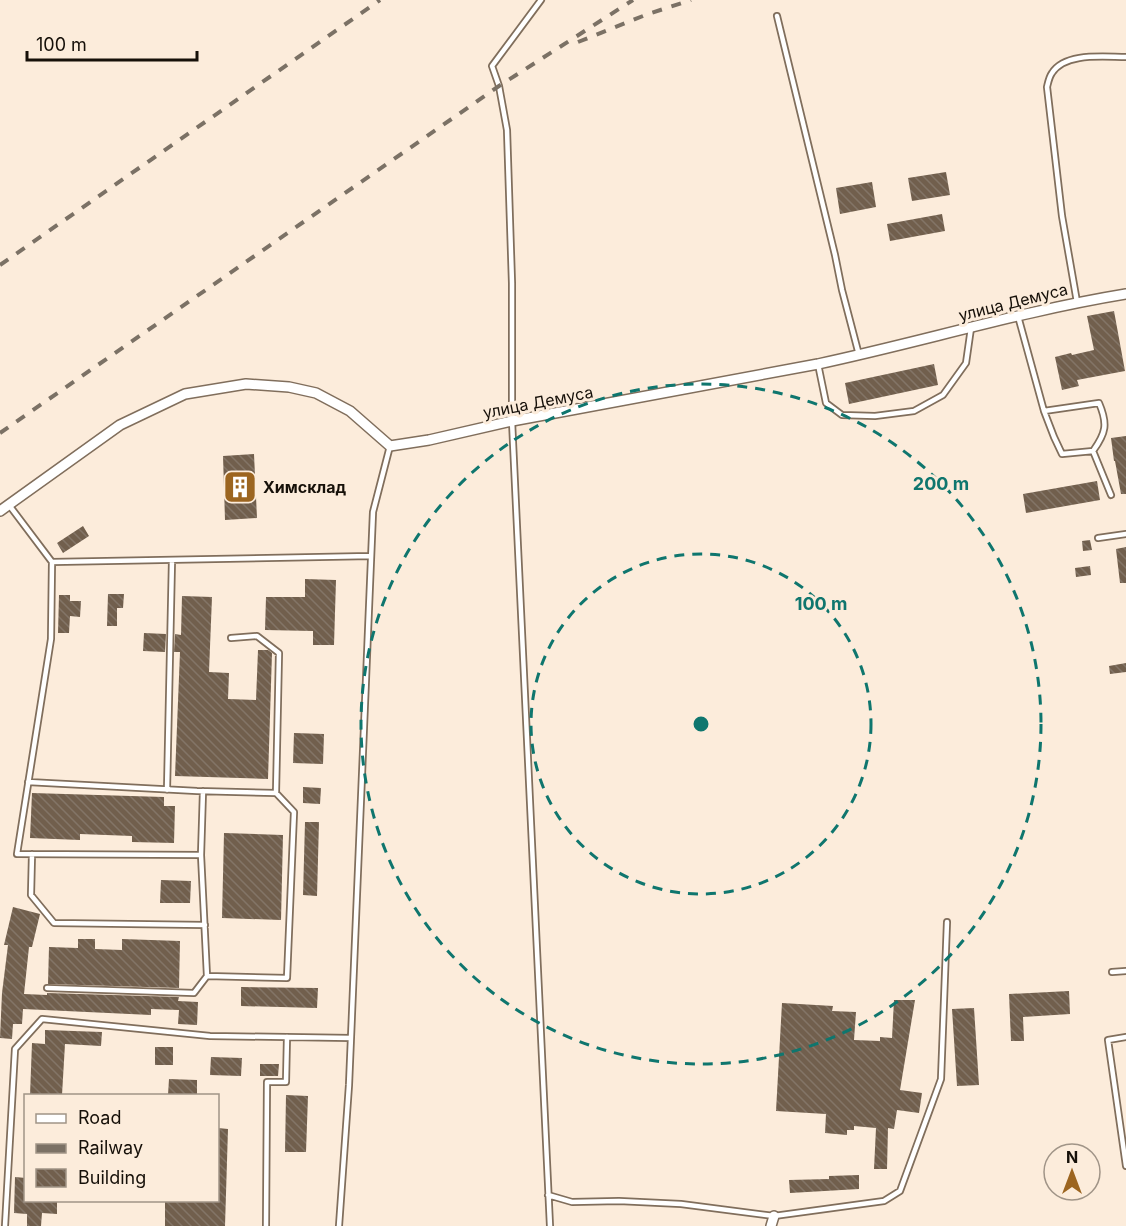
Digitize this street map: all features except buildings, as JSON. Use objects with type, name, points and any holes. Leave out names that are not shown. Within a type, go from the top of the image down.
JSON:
[{"type":"street","name":"улица Демуса","points":[[390,447],[512,421],[818,364],[1077,302],[1126,294]]},
{"type":"street","points":[[0,511],[120,425],[185,394],[246,384],[289,387],[316,393],[350,411],[390,447]]},
{"type":"street","points":[[771,1226],[774,1216]]},
{"type":"lane","points":[[541,0],[492,66],[499,86],[507,130],[512,283],[512,421],[550,1226]]},
{"type":"lane","points":[[777,16],[859,355]]},
{"type":"lane","points":[[1077,302],[1062,216],[1047,87],[1051,74],[1062,63],[1078,58],[1126,57]]},
{"type":"lane","points":[[1018,316],[1044,411],[1062,454],[1093,451],[1104,435],[1103,414],[1099,403],[1044,411]]},
{"type":"lane","points":[[818,364],[826,403],[842,415],[876,416],[914,411],[943,394],[966,363],[971,328]]},
{"type":"lane","points":[[339,1226],[351,1038],[373,512],[390,447]]},
{"type":"lane","points":[[1093,451],[1111,495]]},
{"type":"lane","points":[[9,505],[52,562],[51,639],[17,854],[201,855]]},
{"type":"lane","points":[[1098,538],[1126,534]]},
{"type":"lane","points":[[52,562],[371,556]]},
{"type":"lane","points":[[167,790],[172,560]]},
{"type":"lane","points":[[231,638],[257,636],[279,653],[276,794]]},
{"type":"lane","points":[[28,783],[276,794],[294,812],[287,978],[207,976]]},
{"type":"lane","points":[[47,988],[194,993],[207,976],[201,855],[203,791]]},
{"type":"lane","points":[[32,854],[31,895],[54,922],[204,925]]},
{"type":"lane","points":[[548,1195],[572,1202],[619,1201],[681,1204],[774,1216],[884,1201],[900,1191],[941,1079],[947,922]]},
{"type":"lane","points":[[1112,972],[1126,970]]},
{"type":"lane","points":[[5,1226],[15,1049],[42,1019],[210,1036],[351,1038]]},
{"type":"lane","points":[[266,1226],[267,1082],[286,1082],[286,1037]]},
{"type":"lane","points":[[1126,1037],[1108,1040],[1126,1166]]},
{"type":"railway","points":[[0,265],[380,0]]},
{"type":"railway","points":[[0,433],[499,86],[633,0]]},
{"type":"railway","points":[[578,42],[648,14],[691,0]]},
{"type":"place","name":"Химсклад","points":[[240,487]]}]
